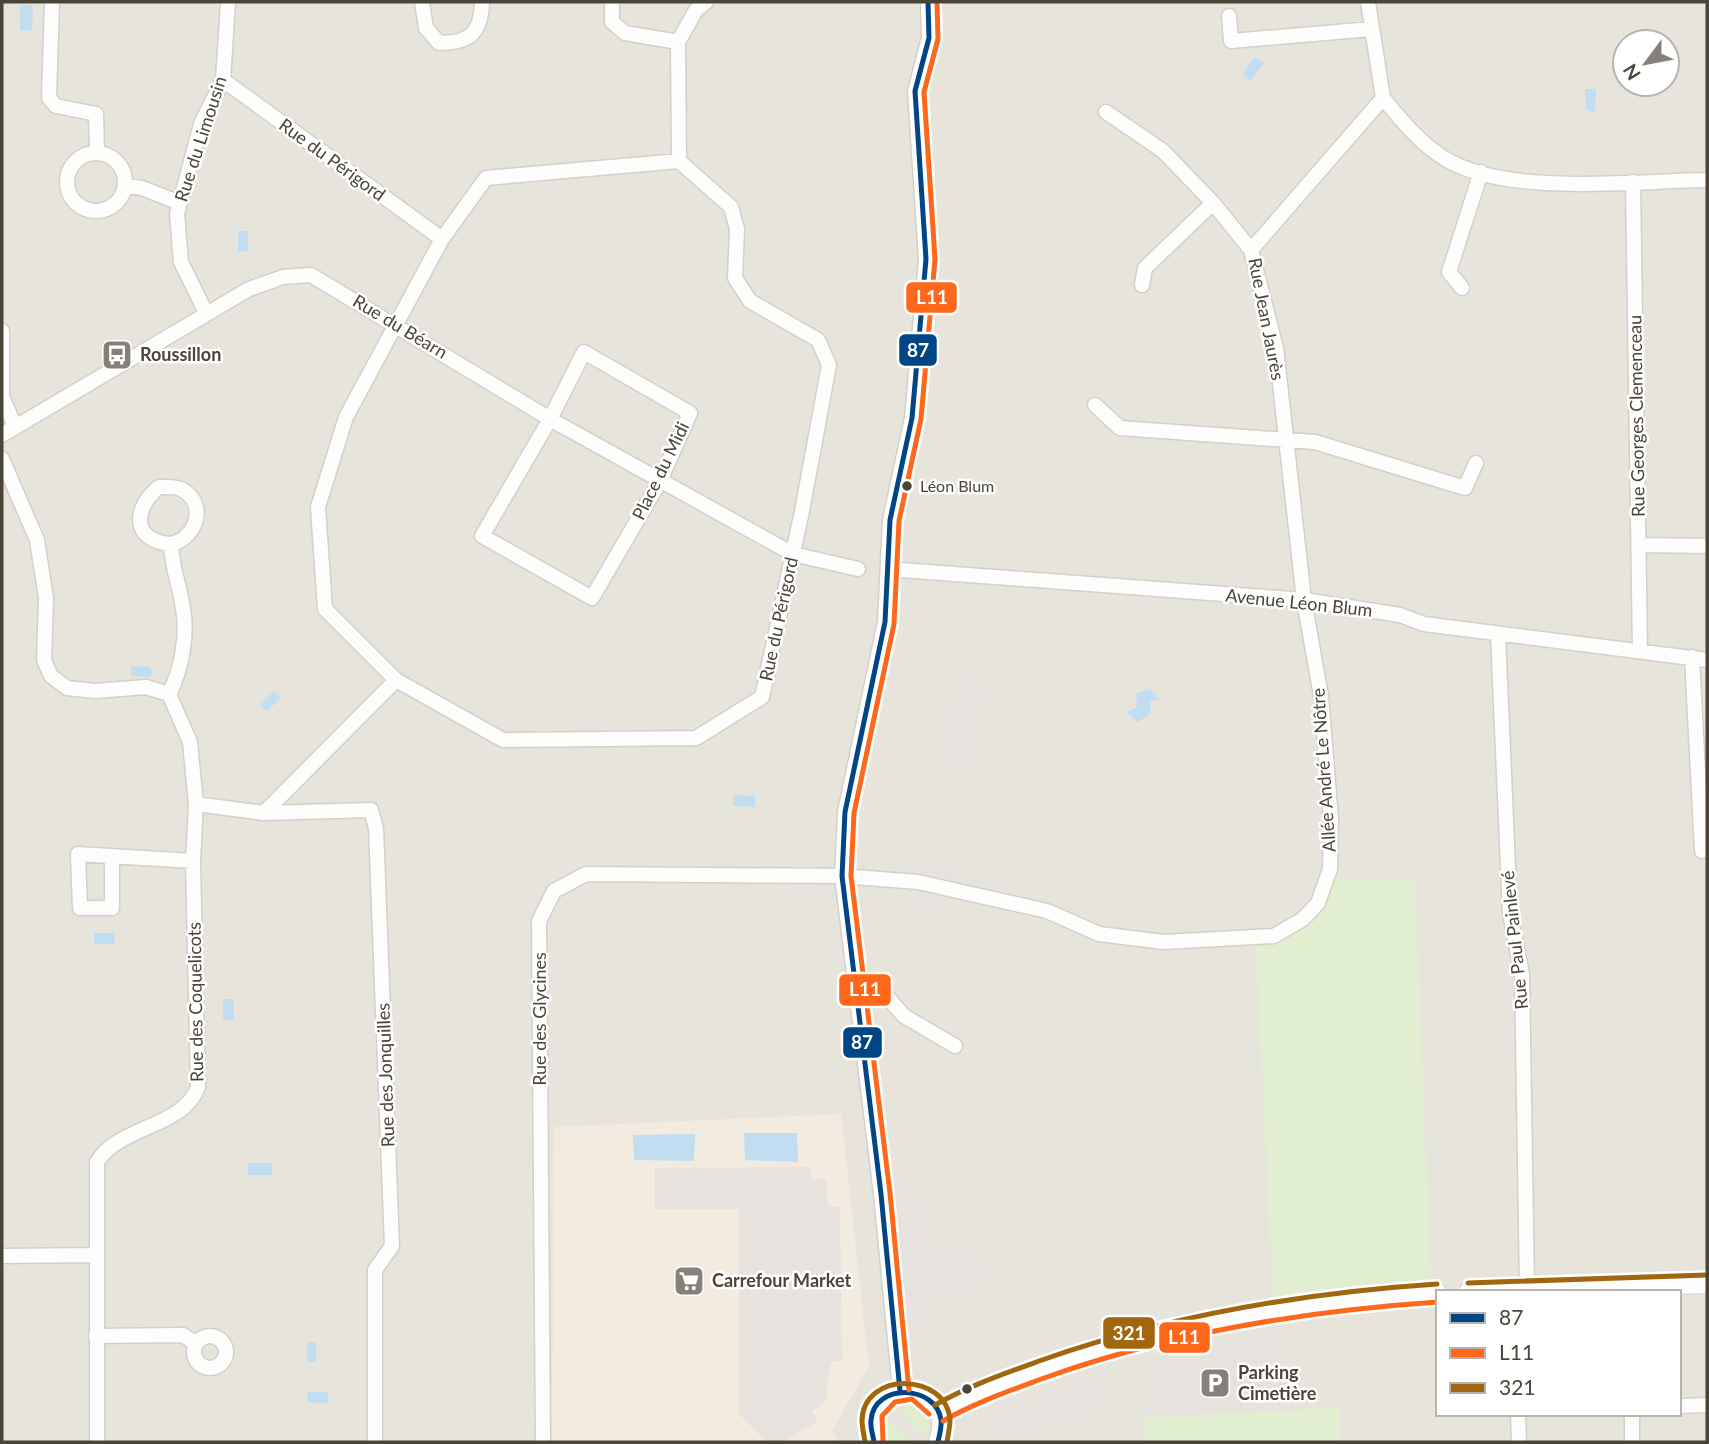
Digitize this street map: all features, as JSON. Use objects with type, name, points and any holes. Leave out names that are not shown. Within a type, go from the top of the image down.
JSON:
[{"type":"street","points":[[52,2],[49,98],[55,106],[96,114],[97,153]]},
{"type":"street","name":"Rue du Limousin","points":[[206,313],[181,262],[177,214],[201,124],[223,80],[228,2]]},
{"type":"street","points":[[422,2],[426,28],[439,43],[457,43],[474,34],[482,17],[482,2]]},
{"type":"street","points":[[612,2],[612,22],[625,33],[678,42]]},
{"type":"street","points":[[679,161],[678,42],[696,10],[706,2]]},
{"type":"street","points":[[900,1391],[881,1194],[842,876],[845,812],[885,622],[890,520],[912,418],[926,259],[915,91],[929,38],[928,2]]},
{"type":"street","points":[[1368,2],[1383,98],[1404,123],[1449,161],[1518,183],[1707,180]]},
{"type":"street","points":[[1229,16],[1231,41],[1371,29]]},
{"type":"street","name":"Rue du Périgord","points":[[223,80],[442,240]]},
{"type":"street","name":"Rue Jean Jaurès","points":[[1304,600],[1276,348],[1251,250],[1383,98]]},
{"type":"street","points":[[1106,112],[1163,151],[1213,203],[1251,250]]},
{"type":"street","points":[[97,153],[116,161],[124,175],[125,186],[114,205],[99,211],[83,208],[71,197],[67,181],[72,166],[84,155],[97,153]]},
{"type":"street","name":"Rue du Périgord","points":[[679,161],[731,207],[737,229],[735,278],[750,301],[818,340],[829,365],[793,554],[761,697],[696,738],[503,740],[396,681],[326,609],[318,507],[346,417],[442,240],[486,178],[679,161]]},
{"type":"street","points":[[1462,288],[1449,272],[1481,172]]},
{"type":"street","name":"Rue Georges Clemenceau","points":[[1633,181],[1640,651]]},
{"type":"street","points":[[125,186],[142,188],[180,204]]},
{"type":"street","points":[[1142,285],[1145,268],[1213,203]]},
{"type":"street","name":"Rue du Béarn","points":[[2,435],[249,289],[282,276],[311,275],[550,419],[793,554],[858,569]]},
{"type":"street","points":[[2,331],[2,397],[15,426]]},
{"type":"street","name":"Place du Midi","points":[[583,352],[690,413],[660,481],[592,598],[482,536],[550,419],[583,352]]},
{"type":"street","points":[[1095,405],[1120,428],[1315,442],[1465,488],[1476,463]]},
{"type":"street","points":[[2,459],[37,540],[46,598],[44,660],[51,676],[67,688],[95,691],[146,687],[169,694],[180,674],[184,610],[172,571],[171,544]]},
{"type":"street","points":[[159,487],[179,487],[192,497],[198,513],[193,531],[171,544],[151,538],[142,527],[139,512],[143,500],[159,487]]},
{"type":"street","points":[[1639,545],[1707,546]]},
{"type":"street","name":"Avenue Léon Blum","points":[[888,569],[1304,600],[1400,615],[1424,624],[1700,658]]},
{"type":"street","name":"Allée André Le Nôtre","points":[[842,876],[918,882],[1047,911],[1099,934],[1164,942],[1254,939],[1274,936],[1288,930],[1318,903],[1330,869],[1331,819],[1321,696],[1304,600]]},
{"type":"street","name":"Rue Paul Painlevé","points":[[1498,634],[1510,914],[1522,974],[1517,1290]]},
{"type":"street","points":[[1700,658],[1702,851]]},
{"type":"street","points":[[196,804],[264,813],[396,681]]},
{"type":"street","name":"Rue des Coquelicots","points":[[97,1442],[97,1162],[110,1146],[191,1103],[198,1087],[193,861],[196,804],[190,742],[180,713],[169,694]]},
{"type":"street","name":"Rue des Jonquilles","points":[[264,813],[371,810],[376,828],[392,1246],[375,1270],[375,1442]]},
{"type":"street","points":[[112,856],[193,861]]},
{"type":"street","name":"Rue des Glycines","points":[[543,1442],[539,921],[554,891],[586,874],[842,876]]},
{"type":"street","points":[[856,989],[880,989],[904,1016],[955,1045]]},
{"type":"street","points":[[2,1256],[95,1255]]},
{"type":"street","points":[[1517,1290],[1627,1289],[1707,1284]]},
{"type":"street","points":[[939,1413],[954,1404],[1048,1367],[1119,1344],[1208,1322],[1363,1297],[1436,1293]]},
{"type":"street","points":[[96,1336],[183,1335],[197,1344]]},
{"type":"street","points":[[874,1442],[870,1421],[874,1409],[890,1394],[900,1391],[924,1395],[939,1413],[941,1432],[938,1442]]},
{"type":"street","points":[[1681,1406],[1707,1405]]},
{"type":"street","points":[[1518,1416],[1519,1442]]},
{"type":"street","points":[[1632,1416],[1632,1442]]},
{"type":"shaded area","points":[[2,2],[1707,2],[1707,1442],[2,1442]]},
{"type":"shaded area","points":[[958,665],[976,673],[985,692],[981,729],[985,755],[962,779],[947,757],[942,741]]},
{"type":"shaded area","points":[[900,858],[1010,881],[1006,902],[947,889],[944,912],[914,906],[918,882],[895,880]]},
{"type":"shaded area","points":[[841,1114],[869,1367],[832,1430],[838,1442],[552,1442],[554,1127]]},
{"type":"shaded area","points":[[810,1167],[811,1179],[826,1179],[828,1206],[840,1207],[842,1361],[830,1362],[825,1403],[812,1411],[818,1421],[782,1442],[767,1442],[739,1414],[739,1209],[655,1209],[655,1168]]},
{"type":"shaded area","points":[[890,1189],[924,1194],[930,1257],[983,1251],[985,1288],[923,1294],[926,1323],[905,1326]]},
{"type":"shaded area","name":"Parking Cimetière","points":[[1279,1333],[1283,1408],[1148,1414],[1147,1358]]},
{"type":"shaded area","points":[[1100,1375],[1111,1405],[1022,1442],[1000,1442],[989,1417]]},
{"type":"green space","points":[[1335,879],[1415,880],[1431,1282],[1377,1283],[1273,1299],[1256,948],[1306,924],[1324,905]]},
{"type":"green space","points":[[912,1403],[928,1416],[929,1436],[915,1427],[900,1404]]},
{"type":"green space","points":[[1339,1408],[1341,1442],[1143,1442],[1143,1418]]},
{"type":"green space","points":[[886,1417],[912,1442],[891,1442],[885,1433]]},
{"type":"water","points":[[20,5],[33,5],[32,31],[20,30]]},
{"type":"water","points":[[1254,57],[1264,63],[1250,81],[1243,74]]},
{"type":"water","points":[[1585,89],[1596,89],[1595,113],[1586,110]]},
{"type":"water","points":[[238,231],[248,231],[248,251],[238,252]]},
{"type":"water","points":[[131,666],[150,667],[153,673],[150,677],[131,676]]},
{"type":"water","points":[[1150,689],[1160,699],[1150,702],[1151,713],[1138,722],[1126,712],[1136,708],[1137,693]]},
{"type":"water","points":[[274,691],[281,698],[267,711],[260,705]]},
{"type":"water","points":[[734,795],[755,796],[755,807],[733,806]]},
{"type":"water","points":[[94,933],[115,933],[114,944],[94,944]]},
{"type":"water","points":[[223,999],[234,999],[234,1020],[223,1020]]},
{"type":"water","points":[[744,1133],[797,1133],[798,1162],[745,1160]]},
{"type":"water","points":[[695,1134],[694,1161],[634,1160],[633,1135]]},
{"type":"water","points":[[248,1163],[272,1163],[272,1175],[248,1175]]},
{"type":"water","points":[[307,1342],[316,1343],[316,1361],[307,1362]]},
{"type":"water","points":[[308,1392],[328,1392],[328,1403],[307,1402]]},
{"type":"transit line","name":"87","points":[[900,1391],[881,1194],[842,876],[845,812],[885,622],[890,520],[912,418],[926,259],[915,91],[929,38],[928,2]]},
{"type":"transit line","name":"L11","points":[[909,1390],[890,1193],[851,876],[854,813],[894,624],[899,521],[921,419],[935,259],[924,92],[938,39],[937,2]]},
{"type":"transit line","name":"321","points":[[1468,1283],[1707,1275]]},
{"type":"transit line","name":"321","points":[[935,1405],[1001,1375],[1139,1330],[1286,1300],[1437,1284]]},
{"type":"transit line","name":"L11","points":[[943,1421],[981,1402],[1047,1377],[1094,1361],[1191,1336],[1338,1311],[1436,1302]]},
{"type":"transit line","name":"321","points":[[865,1442],[862,1420],[866,1404],[876,1393],[890,1386],[905,1384],[921,1386],[935,1393],[945,1404],[950,1420],[947,1442]]},
{"type":"transit line","name":"87","points":[[874,1442],[871,1423],[875,1408],[883,1399],[893,1394],[905,1393],[917,1394],[937,1408],[941,1420],[938,1442]]},
{"type":"transit line","name":"L11","points":[[883,1441],[882,1416],[895,1402],[912,1399],[929,1414]]},
{"type":"place","name":"Roussillon","points":[[117,355]]},
{"type":"place","name":"Léon Blum","points":[[907,486]]},
{"type":"place","name":"Carrefour Market","points":[[689,1281]]},
{"type":"place","name":"Parking Cimetière","points":[[1215,1383]]}]
